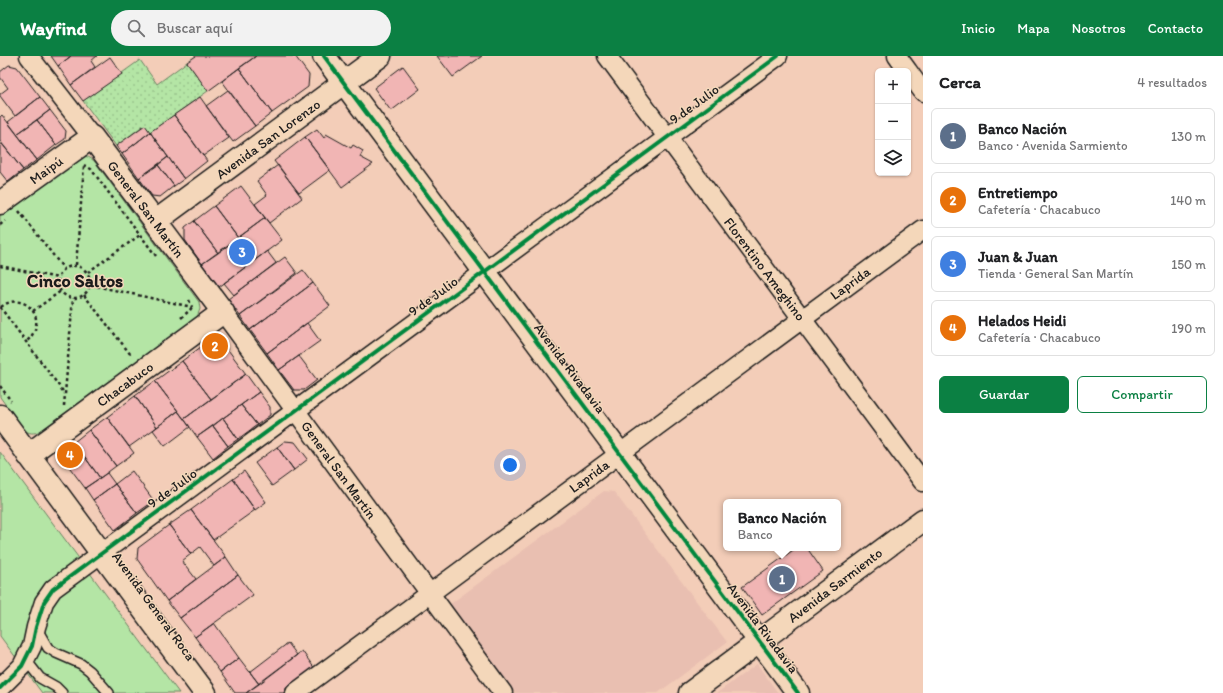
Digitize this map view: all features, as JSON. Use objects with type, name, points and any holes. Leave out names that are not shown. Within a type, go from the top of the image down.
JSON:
[{"type":"main road","name":"Avenida Rivadavia","points":[[324,56],[798,693]]},
{"type":"main road","name":"Avenida San Lorenzo","points":[[148,228],[380,56]]},
{"type":"main road","name":"Maipú","points":[[6,213],[92,136]]},
{"type":"main road","name":"General San Martín","points":[[92,136],[148,228],[223,312]]},
{"type":"main road","name":"Chacabuco","points":[[28,455],[223,312]]},
{"type":"main road","name":"Avenida General Roca","points":[[7,410],[28,455],[205,693]]},
{"type":"main road","name":"Avenida Sarmiento","points":[[690,693],[923,520]]},
{"type":"street","name":"General San Martín","points":[[29,56],[92,136]]},
{"type":"street","name":"Florentino Ameghino","points":[[607,56],[923,482]]},
{"type":"street","name":"9 de Julio","points":[[26,660],[32,646],[36,626],[44,602],[53,589],[296,412],[778,56]]},
{"type":"street","points":[[896,56],[906,68]]},
{"type":"street","points":[[911,75],[923,92]]},
{"type":"street","name":"Laprida","points":[[295,693],[923,230]]},
{"type":"street","name":"General San Martín","points":[[223,312],[503,693]]},
{"type":"street","points":[[0,688],[26,660]]},
{"type":"lane","points":[[36,626],[48,648],[86,668],[94,675],[108,693]]},
{"type":"lane","points":[[26,660],[40,678],[56,687],[62,693]]},
{"type":"path","points":[[76,265],[84,165]]},
{"type":"path","points":[[80,166],[84,165],[91,169],[148,228],[158,259]]},
{"type":"path","points":[[0,225],[6,213],[19,210],[64,269]]},
{"type":"path","points":[[88,272],[148,228]]},
{"type":"path","points":[[76,265],[88,272],[91,285],[84,295],[78,298],[73,298],[65,295],[61,291],[58,278],[68,266],[76,265]]},
{"type":"path","points":[[0,266],[58,278]]},
{"type":"path","points":[[91,285],[192,307]]},
{"type":"path","points":[[33,311],[61,291]]},
{"type":"path","points":[[185,294],[192,307]]},
{"type":"path","points":[[84,295],[131,355]]},
{"type":"path","points":[[70,401],[64,406],[73,298]]},
{"type":"path","points":[[26,342],[34,333],[36,327],[37,321],[33,311],[28,306],[16,302],[10,302],[0,307],[26,342],[65,394]]},
{"type":"path","points":[[175,322],[188,313],[192,307]]},
{"type":"path","points":[[125,360],[138,351]]},
{"type":"path","points":[[0,386],[7,410]]},
{"type":"shaded area","points":[[604,491],[614,492],[727,642],[658,693],[515,693],[449,605]]},
{"type":"shaded area","points":[[757,664],[778,693],[717,693]]},
{"type":"green space","points":[[140,60],[157,84],[187,62],[208,91],[150,132],[144,125],[116,146],[83,101]]},
{"type":"green space","points":[[80,156],[88,157],[95,162],[199,302],[200,309],[197,317],[40,431],[32,433],[23,429],[0,397],[0,216]]},
{"type":"green space","points":[[0,452],[179,693],[42,693],[0,636]]},
{"type":"building","points":[[51,56],[71,56],[58,66]]},
{"type":"building","points":[[71,56],[97,56],[91,61],[95,67],[71,85],[58,66]]},
{"type":"building","points":[[196,56],[256,56],[208,91],[187,62]]},
{"type":"building","points":[[256,56],[295,56],[309,75],[308,87],[272,113],[239,68]]},
{"type":"building","points":[[437,56],[482,56],[453,77]]},
{"type":"building","points":[[110,57],[122,74],[83,101],[71,85]]},
{"type":"building","points":[[9,65],[17,67],[40,97],[15,116],[0,96],[0,94],[8,88],[0,77],[0,72]]},
{"type":"building","points":[[403,66],[420,89],[391,111],[374,88]]},
{"type":"building","points":[[239,68],[272,113],[255,126],[222,81]]},
{"type":"building","points":[[228,90],[255,126],[233,142],[206,106]]},
{"type":"building","points":[[40,97],[50,110],[17,134],[8,122]]},
{"type":"building","points":[[200,97],[229,138],[203,156],[174,115]]},
{"type":"building","points":[[50,110],[66,131],[65,139],[56,145],[37,120]]},
{"type":"building","points":[[2,115],[37,160],[23,170],[0,141],[0,117]]},
{"type":"building","points":[[174,115],[207,161],[184,179],[150,132]]},
{"type":"building","points":[[37,120],[56,145],[37,160],[17,134]]},
{"type":"building","points":[[145,125],[150,132],[122,154],[116,146]]},
{"type":"building","points":[[317,129],[324,138],[326,134],[351,148],[353,145],[363,151],[360,157],[373,164],[342,187],[305,137]]},
{"type":"building","points":[[150,132],[168,157],[139,178],[122,154]]},
{"type":"building","points":[[305,137],[330,170],[299,193],[274,161]]},
{"type":"building","points":[[2,144],[23,170],[8,182],[0,172],[0,145]]},
{"type":"building","points":[[168,157],[184,179],[174,186],[158,165]]},
{"type":"building","points":[[158,165],[174,186],[160,197],[152,196],[139,178]]},
{"type":"building","points":[[278,165],[302,198],[269,223],[255,204],[267,195],[257,181]]},
{"type":"building","points":[[241,186],[265,218],[238,238],[214,206]]},
{"type":"building","points":[[214,206],[238,238],[218,253],[194,221]]},
{"type":"building","points":[[265,218],[282,240],[219,287],[202,264]]},
{"type":"building","points":[[194,221],[218,253],[202,264],[185,240],[185,228]]},
{"type":"building","points":[[267,251],[276,263],[234,295],[224,283]]},
{"type":"building","points":[[285,257],[297,273],[240,316],[228,299]]},
{"type":"building","points":[[303,270],[313,283],[250,330],[240,316]]},
{"type":"building","points":[[313,283],[330,306],[267,353],[250,330]]},
{"type":"building","points":[[307,323],[320,341],[279,370],[267,353]]},
{"type":"building","points":[[217,335],[246,374],[211,399],[182,361]]},
{"type":"building","points":[[299,356],[317,380],[304,390],[294,390],[279,370]]},
{"type":"building","points":[[182,361],[211,399],[184,419],[155,381]]},
{"type":"building","points":[[246,374],[259,392],[197,437],[184,419]]},
{"type":"building","points":[[155,381],[178,411],[157,427],[135,396]]},
{"type":"building","points":[[259,392],[270,407],[270,415],[257,425],[241,405]]},
{"type":"building","points":[[135,396],[157,427],[129,447],[107,417]]},
{"type":"building","points":[[241,405],[257,425],[238,439],[223,418]]},
{"type":"building","points":[[178,411],[190,427],[165,446],[153,430]]},
{"type":"building","points":[[107,417],[134,453],[116,466],[89,430]]},
{"type":"building","points":[[223,418],[238,439],[228,446],[213,426]]},
{"type":"building","points":[[213,426],[228,446],[213,458],[197,437]]},
{"type":"building","points":[[89,430],[116,466],[100,478],[74,442]]},
{"type":"building","points":[[285,441],[295,442],[308,459],[294,470],[277,447]]},
{"type":"building","points":[[74,442],[100,478],[85,488],[64,460],[64,450]]},
{"type":"building","points":[[277,447],[294,470],[272,486],[255,463]]},
{"type":"building","points":[[132,471],[154,501],[137,513],[115,484]]},
{"type":"building","points":[[244,471],[266,502],[255,510],[233,479]]},
{"type":"building","points":[[107,473],[115,484],[93,500],[85,488]]},
{"type":"building","points":[[233,479],[255,510],[213,540],[191,510]]},
{"type":"building","points":[[115,484],[137,513],[115,530],[93,500]]},
{"type":"building","points":[[191,510],[226,557],[214,566],[200,547],[191,554],[169,525]]},
{"type":"building","points":[[169,525],[191,554],[182,561],[196,579],[167,601],[137,559],[138,548]]},
{"type":"building","points":[[792,551],[809,551],[823,571],[762,615],[742,587]]},
{"type":"building","points":[[226,557],[238,575],[180,618],[167,601]]},
{"type":"building","points":[[238,575],[253,595],[195,637],[180,618]]},
{"type":"building","points":[[214,623],[239,658],[220,672],[195,637]]},
{"type":"building","points":[[288,643],[297,655],[259,684],[250,672]]},
{"type":"building","points":[[302,651],[315,669],[283,693],[246,693]]},
{"type":"building","points":[[239,658],[259,684],[246,693],[235,693],[220,672]]},
{"type":"cycle path","points":[[324,56],[798,693]]},
{"type":"cycle path","points":[[0,688],[22,666],[32,646],[44,602],[53,589],[778,56]]},
{"type":"place","name":"Juan & Juan","points":[[242,252]]},
{"type":"place","name":"Entretiempo","points":[[215,346]]},
{"type":"place","name":"Helados Heidi","points":[[70,455]]},
{"type":"place","name":"Banco Nación","points":[[782,579]]},
{"type":"district","name":"Cinco Saltos","points":[[75,281]]}]
